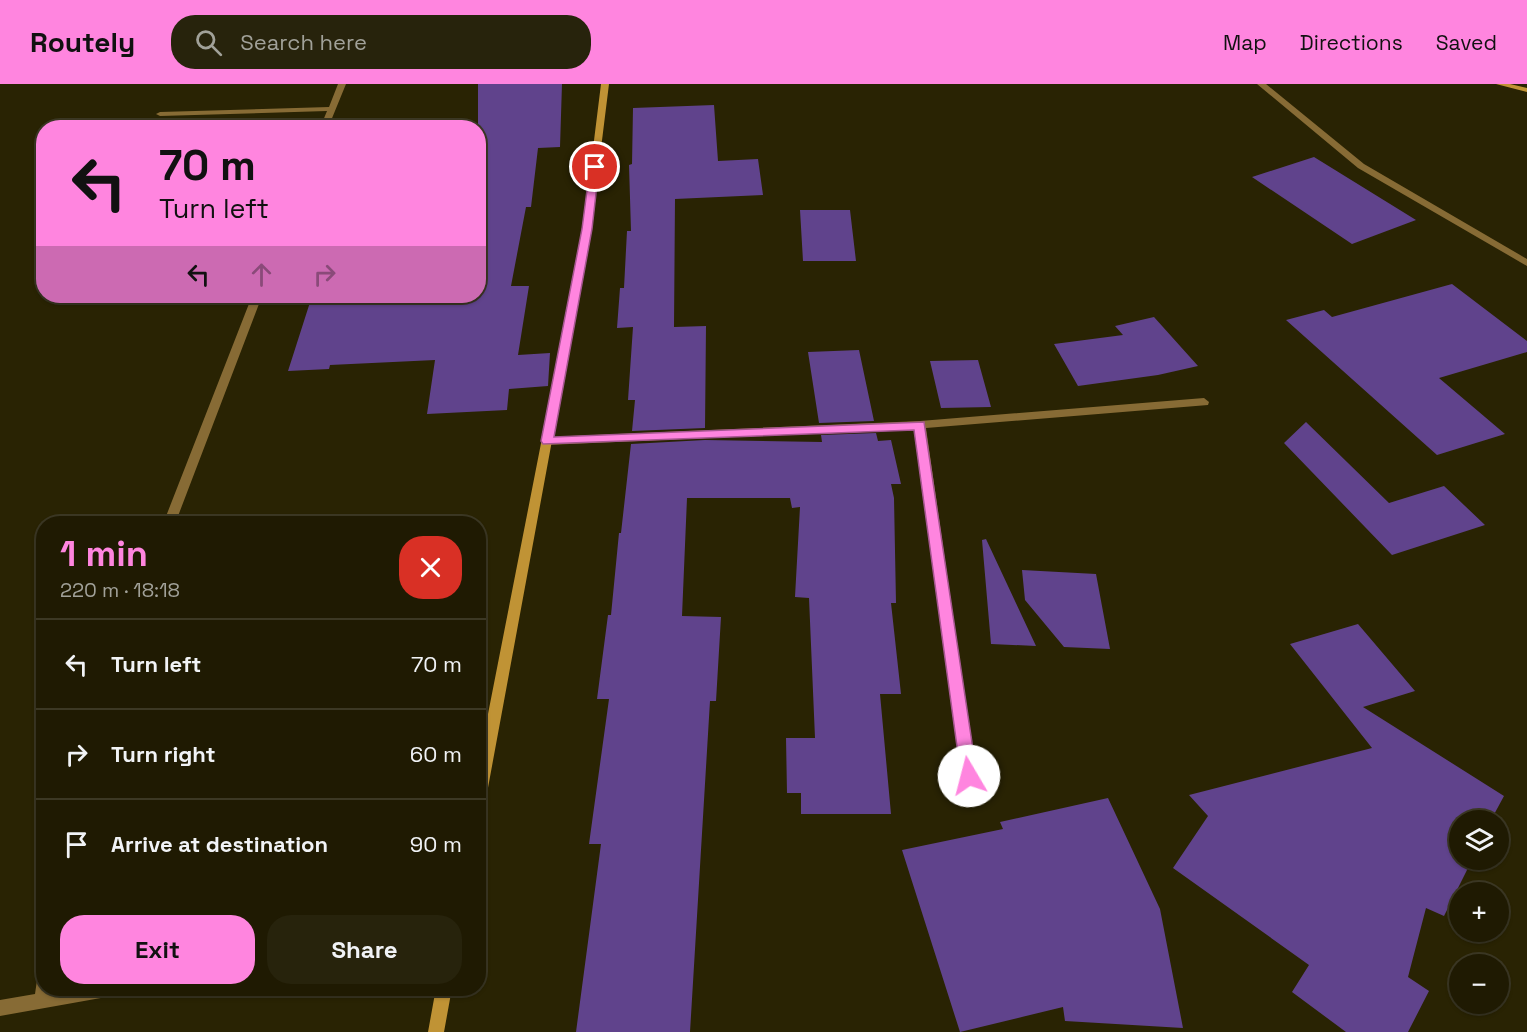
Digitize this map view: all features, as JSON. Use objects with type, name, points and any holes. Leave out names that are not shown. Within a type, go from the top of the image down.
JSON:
[{"type":"street","points":[[327,120],[342,84]]},
{"type":"street","points":[[486,762],[587,229],[605,84]]},
{"type":"street","points":[[1261,84],[1361,166],[1527,263]]},
{"type":"street","points":[[1500,84],[1527,90]]},
{"type":"street","points":[[160,114],[332,109]]},
{"type":"street","points":[[172,516],[254,303]]},
{"type":"street","points":[[547,441],[920,425],[1204,402]]},
{"type":"street","points":[[920,425],[969,776]]},
{"type":"street","points":[[0,1008],[62,996]]},
{"type":"street","points":[[436,1032],[443,996]]},
{"type":"building","points":[[478,84],[562,84],[560,147],[538,148],[531,207],[526,207],[511,286],[529,286],[518,355],[550,353],[548,386],[509,389],[507,410],[427,414],[435,360],[330,365],[329,369],[288,371],[310,303],[486,303],[486,120],[478,120]]},
{"type":"building","points":[[714,105],[718,161],[758,159],[763,195],[675,199],[674,327],[706,326],[705,428],[632,431],[635,400],[628,400],[633,327],[617,328],[620,288],[624,288],[627,231],[631,231],[629,165],[632,164],[633,108]]},
{"type":"building","points":[[1314,157],[1416,220],[1352,244],[1252,177]]},
{"type":"building","points":[[800,210],[850,210],[856,261],[803,261]]},
{"type":"building","points":[[1452,284],[1527,341],[1527,352],[1439,378],[1505,434],[1437,455],[1286,320],[1324,310],[1332,317]]},
{"type":"building","points":[[1154,317],[1198,366],[1158,375],[1078,386],[1054,344],[1123,335],[1115,326]]},
{"type":"building","points":[[859,350],[874,421],[819,423],[808,352]]},
{"type":"building","points":[[978,360],[991,407],[941,408],[930,361]]},
{"type":"building","points":[[1306,422],[1389,503],[1444,486],[1485,525],[1392,555],[1284,443]]},
{"type":"building","points":[[876,433],[878,441],[891,440],[901,484],[891,484],[894,498],[896,603],[891,603],[901,694],[880,694],[891,814],[801,814],[801,793],[787,793],[786,738],[815,738],[809,598],[795,597],[800,507],[792,508],[790,498],[687,498],[682,616],[721,617],[716,701],[710,701],[690,1032],[576,1032],[601,844],[589,844],[609,699],[597,699],[608,615],[611,615],[631,444],[705,440],[822,442],[821,435]]},
{"type":"building","points":[[986,539],[1036,646],[991,644],[982,540]]},
{"type":"building","points":[[1022,570],[1096,574],[1110,649],[1064,647],[1025,600]]},
{"type":"building","points":[[1358,624],[1415,691],[1363,707],[1504,796],[1496,810],[1449,810],[1449,870],[1467,870],[1461,882],[1449,882],[1449,906],[1444,916],[1426,908],[1408,977],[1429,991],[1408,1032],[1346,1032],[1292,992],[1309,965],[1173,868],[1208,816],[1189,795],[1372,748],[1290,644]]},
{"type":"building","points":[[1108,798],[1160,909],[1183,1028],[1065,1021],[1063,1007],[960,1032],[902,850],[1003,829],[1000,822]]},
{"type":"route","points":[[595,167],[587,229],[547,441],[920,425],[969,776]]}]
